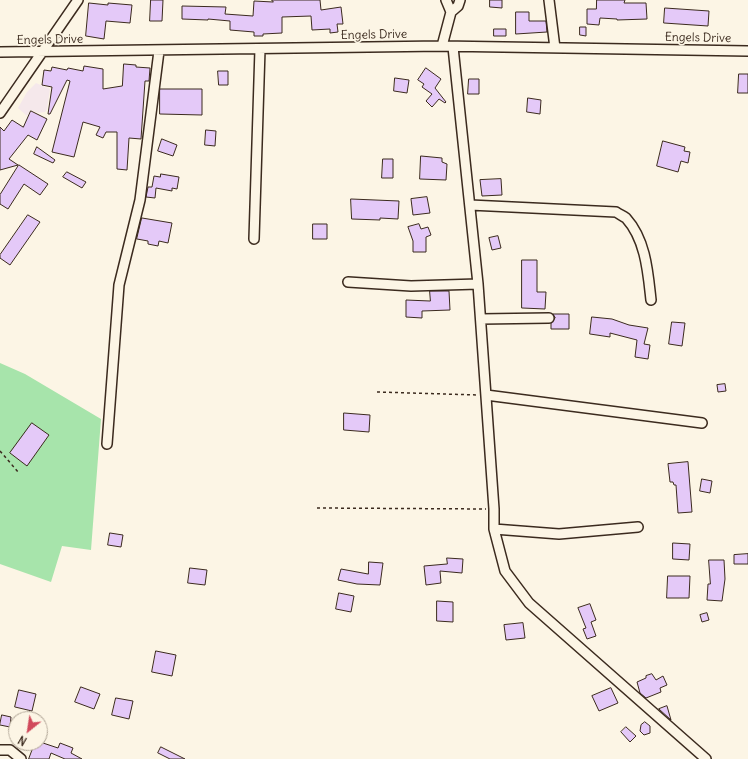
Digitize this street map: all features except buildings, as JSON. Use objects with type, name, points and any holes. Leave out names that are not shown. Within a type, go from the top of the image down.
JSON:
[{"type":"street","points":[[0,113],[78,0]]},
{"type":"street","points":[[446,0],[451,12]]},
{"type":"street","points":[[442,46],[451,12],[458,6],[460,0]]},
{"type":"street","points":[[548,0],[555,48]]},
{"type":"street","name":"Engels Drive","points":[[0,52],[42,53],[442,46],[748,51]]},
{"type":"street","points":[[453,46],[481,319],[494,509],[494,529],[505,571],[529,603],[706,759]]},
{"type":"street","points":[[254,239],[260,49]]},
{"type":"street","points":[[107,444],[119,285],[140,200],[159,51]]},
{"type":"street","points":[[470,205],[616,212],[626,218],[638,235],[647,265],[651,300]]},
{"type":"street","points":[[348,282],[411,286],[478,284]]},
{"type":"street","points":[[481,319],[549,318]]},
{"type":"street","points":[[486,395],[702,423]]},
{"type":"street","points":[[494,529],[559,534],[638,527]]},
{"type":"street","points":[[0,750],[10,750],[20,759]]},
{"type":"path","points":[[377,392],[486,395]]},
{"type":"path","points":[[0,451],[19,473]]},
{"type":"path","points":[[317,508],[494,509]]},
{"type":"shaded area","points":[[36,83],[50,89],[47,109],[45,112],[38,113],[31,110],[27,116],[18,108],[27,92]]},
{"type":"green space","points":[[0,363],[25,374],[101,419],[91,550],[62,546],[51,582],[0,564]]}]
